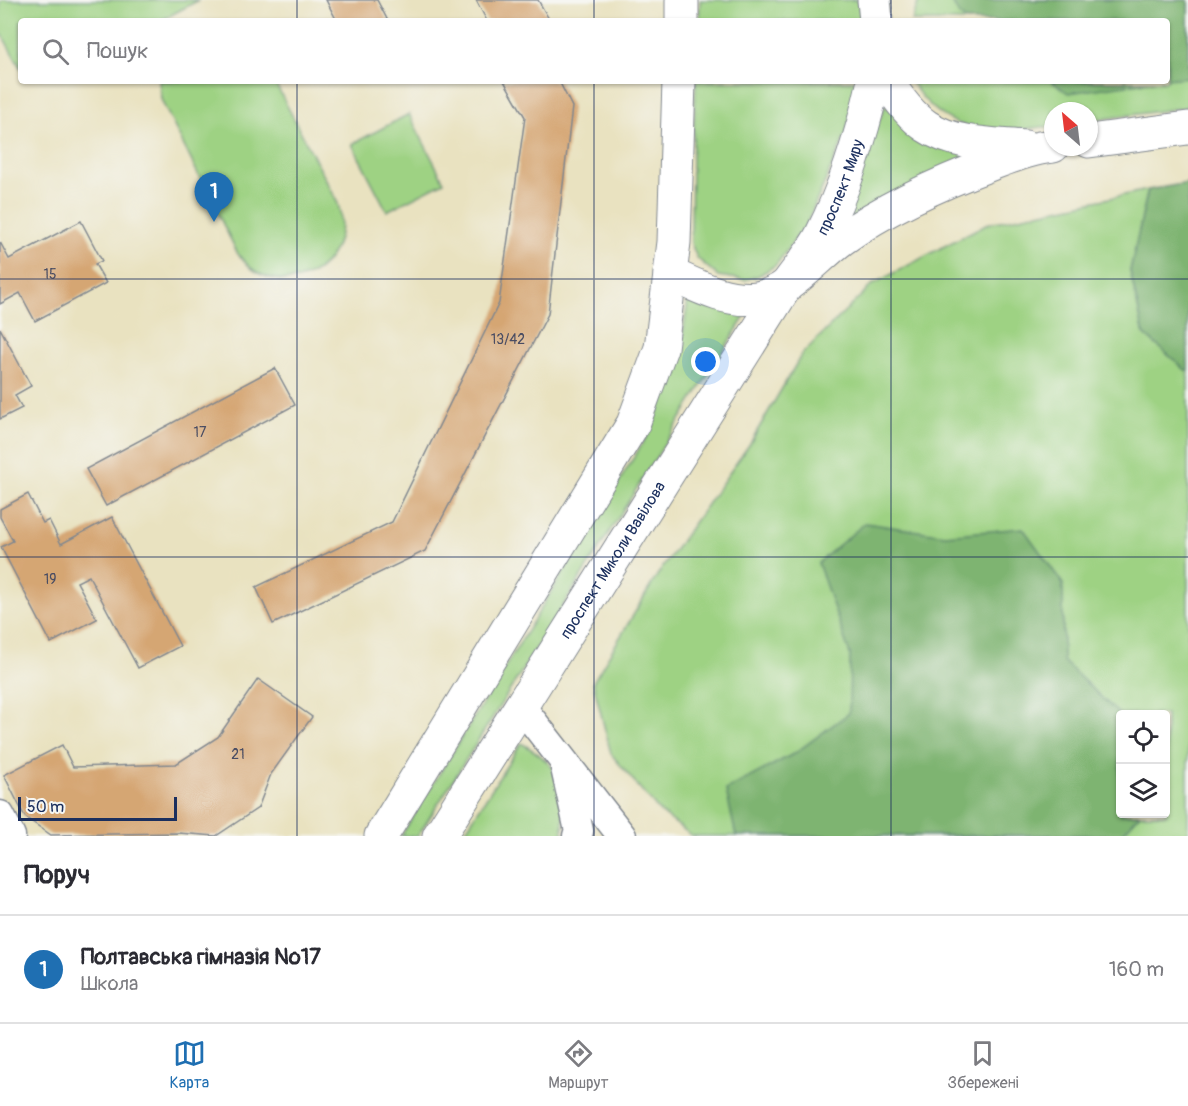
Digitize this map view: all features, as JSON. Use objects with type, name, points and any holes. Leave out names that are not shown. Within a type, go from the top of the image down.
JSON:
[{"type":"main road","points":[[681,18],[682,0]]},
{"type":"main road","points":[[874,0],[876,18]]},
{"type":"main road","points":[[381,836],[633,424],[661,348],[674,243],[679,84]]},
{"type":"main road","name":"проспект Миру","points":[[786,286],[820,237],[849,170],[873,84]]},
{"type":"main road","points":[[889,84],[914,116],[941,134],[980,143],[1044,147]]},
{"type":"main road","points":[[1098,140],[1188,128]]},
{"type":"main road","points":[[670,274],[734,299],[759,298],[786,286],[842,239],[905,202],[967,173],[1044,147]]},
{"type":"main road","name":"проспект Миколи Вавілова","points":[[439,836],[786,286]]},
{"type":"street","points":[[520,705],[622,836]]},
{"type":"street","points":[[563,760],[579,831],[577,836]]},
{"type":"street","points":[[0,815],[11,836]]},
{"type":"green space","points":[[3,0],[199,0],[166,18],[18,18],[18,64],[0,31],[0,2]]},
{"type":"green space","points":[[700,0],[858,0],[861,18],[699,18]]},
{"type":"green space","points":[[919,0],[1188,0],[1188,107],[1098,120],[1098,102],[1044,102],[1044,127],[987,130],[971,128],[942,115],[928,103],[912,84],[1170,84],[1170,18],[913,18]]},
{"type":"green space","points":[[951,0],[1188,0],[1188,77],[1170,79],[1170,18],[963,18]]},
{"type":"green space","points":[[159,84],[276,84],[337,201],[341,219],[339,236],[334,251],[325,264],[297,279],[280,280],[258,273],[243,260],[161,99]]},
{"type":"green space","points":[[696,84],[857,84],[846,134],[806,225],[776,265],[758,276],[745,280],[718,276],[697,258],[691,243]]},
{"type":"green space","points":[[1055,84],[1133,84],[1068,93]]},
{"type":"green space","points":[[885,106],[979,155],[831,235]]},
{"type":"green space","points":[[409,114],[444,182],[387,211],[352,144]]},
{"type":"green space","points":[[1188,183],[1188,372],[1144,334],[1130,271],[1148,190]]},
{"type":"green space","points":[[1148,190],[1130,271],[1144,334],[1188,372],[1188,836],[692,836],[659,811],[611,754],[593,682],[658,574],[749,445],[802,354],[873,284],[986,224]]},
{"type":"green space","points":[[688,300],[743,309],[744,318],[418,836],[401,836],[652,428],[680,354]]},
{"type":"green space","points":[[865,523],[945,535],[1023,528],[1063,584],[1063,661],[1116,711],[1116,818],[1136,818],[1121,835],[736,836],[726,790],[795,753],[849,713],[850,654],[818,563]]},
{"type":"green space","points":[[521,743],[547,761],[560,781],[563,836],[462,836]]},
{"type":"building","points":[[326,0],[377,0],[386,18],[335,18]]},
{"type":"building","points":[[476,0],[538,0],[548,18],[485,18]]},
{"type":"building","points":[[506,84],[560,84],[572,107],[548,314],[425,551],[273,624],[256,587],[392,522],[499,303],[525,117]]},
{"type":"building","points":[[81,221],[102,261],[95,264],[106,283],[35,321],[20,293],[0,304],[0,242],[9,259]]},
{"type":"building","points":[[0,328],[31,386],[15,395],[22,408],[0,419]]},
{"type":"building","points":[[275,368],[295,405],[106,506],[86,469]]},
{"type":"building","points":[[28,494],[43,523],[49,520],[61,544],[112,517],[180,646],[138,668],[89,576],[77,582],[97,619],[51,643],[1,547],[13,541],[0,517],[0,509]]},
{"type":"building","points":[[258,679],[312,717],[271,774],[258,808],[216,836],[178,833],[51,835],[25,817],[4,775],[62,745],[73,767],[176,764],[218,737]]},
{"type":"place","name":"Полтавська гімназія №17","points":[[214,222]]}]
